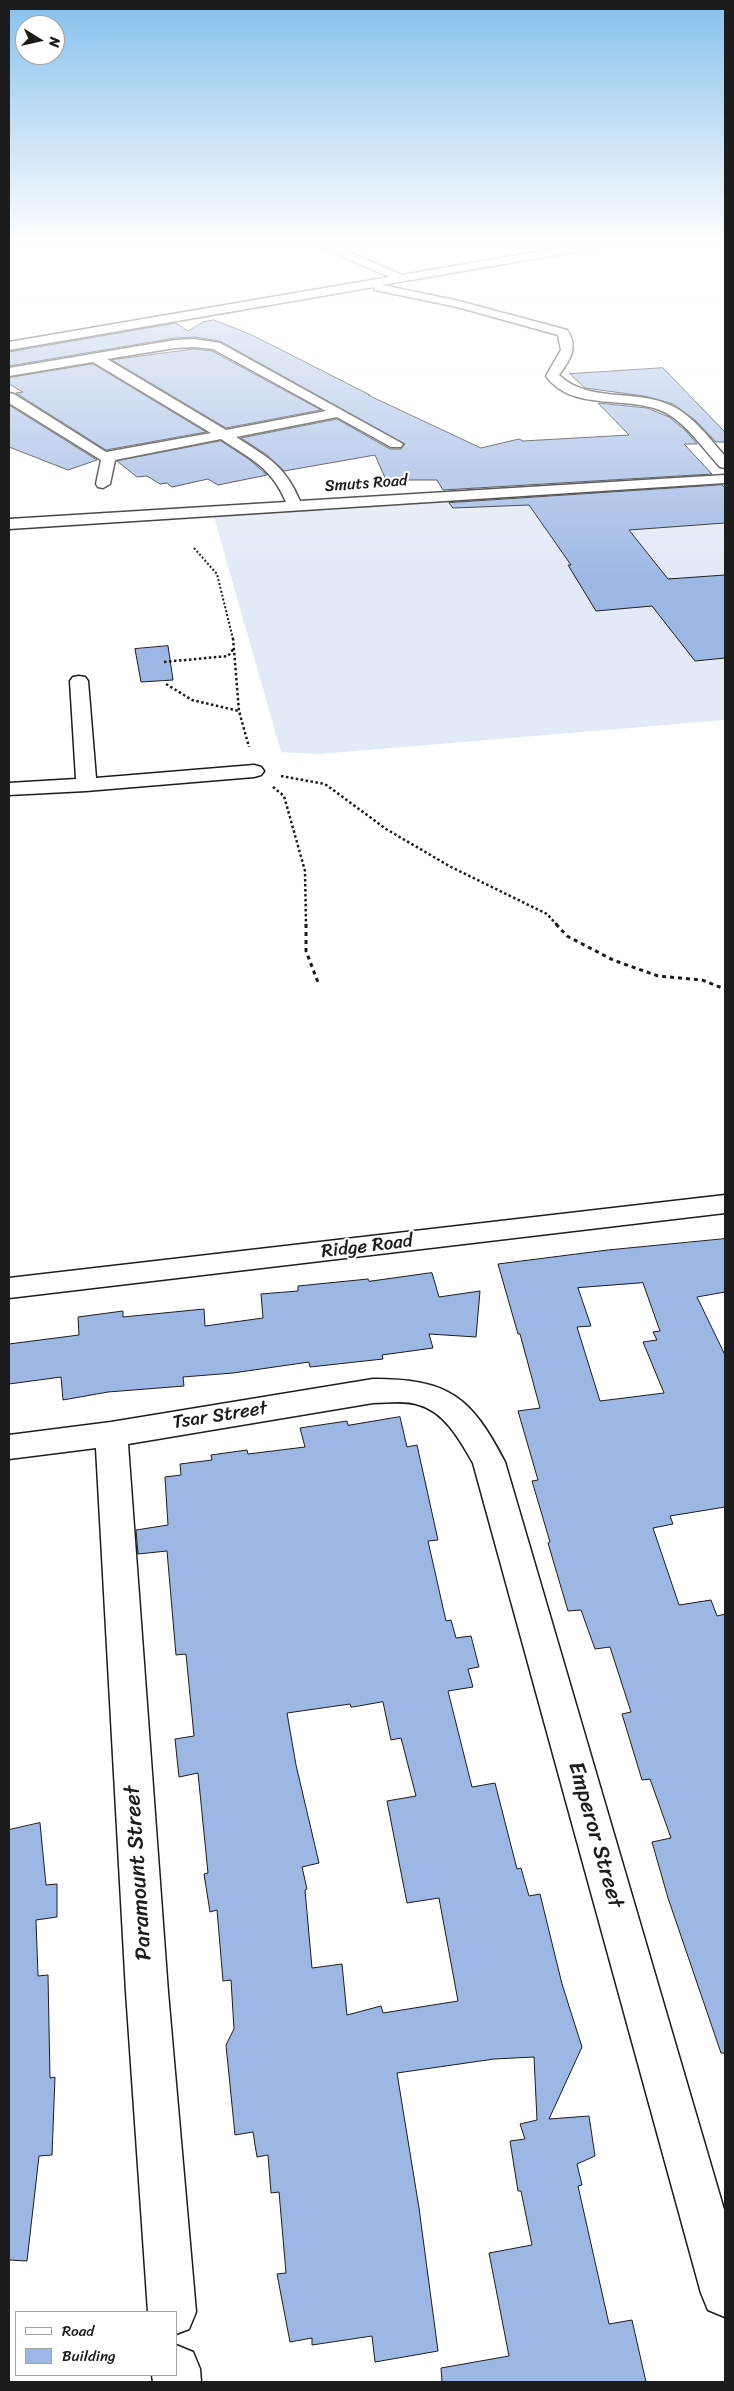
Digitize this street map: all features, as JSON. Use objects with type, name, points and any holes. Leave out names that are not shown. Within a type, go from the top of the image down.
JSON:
[{"type":"street","points":[[9,372],[96,358],[224,435],[269,466],[284,481],[295,506]]},
{"type":"street","points":[[237,358],[396,444]]},
{"type":"street","points":[[565,358],[552,376],[557,383],[576,392],[651,403],[670,410],[725,464]]},
{"type":"street","points":[[9,397],[102,456],[109,457],[337,412]]},
{"type":"street","points":[[103,484],[109,457]]},
{"type":"street","name":"Smuts Road","points":[[9,524],[725,479]]},
{"type":"street","points":[[79,681],[86,785]]},
{"type":"street","points":[[9,789],[86,785],[254,771]]},
{"type":"street","name":"Ridge Road","points":[[9,1288],[725,1204]]},
{"type":"street","name":"Tsar Street","points":[[9,1447],[111,1434],[373,1391],[408,1391],[431,1396]]},
{"type":"street","name":"Emperor Street","points":[[431,1396],[452,1412],[473,1434],[489,1462],[725,2293]]},
{"type":"street","name":"Paramount Street","points":[[111,1434],[147,1992],[172,2311]]},
{"type":"path","points":[[194,548],[217,574],[235,647],[239,711],[254,771],[284,796],[305,871],[306,951],[319,985]]},
{"type":"path","points":[[164,662],[228,656],[235,647]]},
{"type":"path","points":[[166,684],[180,696],[202,705],[239,711]]},
{"type":"path","points":[[254,771],[325,784],[386,829],[451,867],[547,914],[567,936],[613,960],[658,976],[702,980],[725,989]]},
{"type":"shaded area","points":[[725,483],[725,720],[320,754],[281,752],[214,517]]},
{"type":"building","points":[[9,358],[59,358],[9,366]]},
{"type":"building","points":[[130,358],[224,358],[321,410],[226,428],[112,360]]},
{"type":"building","points":[[250,358],[296,358],[370,395],[368,395],[481,448],[519,439],[523,441],[629,435],[598,403],[647,408],[669,417],[685,430],[697,444],[684,444],[712,474],[443,490],[437,480],[386,480],[375,455],[284,471],[267,455],[241,438],[337,419],[390,449],[401,449],[405,444]]},
{"type":"building","points":[[93,364],[206,432],[106,450],[16,393],[23,392],[9,384],[9,378]]},
{"type":"building","points":[[663,368],[725,432],[725,442],[716,442],[695,420],[673,404],[644,396],[585,388],[570,374]]},
{"type":"building","points":[[9,405],[97,460],[68,470],[9,447]]},
{"type":"building","points":[[221,441],[250,460],[267,475],[218,485],[208,479],[172,487],[167,483],[160,484],[147,476],[137,477],[117,461]]},
{"type":"building","points":[[722,485],[725,488],[725,523],[629,530],[668,579],[725,575],[725,658],[695,661],[652,606],[596,611],[568,565],[571,565],[529,505],[453,508],[449,503]]},
{"type":"building","points":[[168,646],[173,680],[141,682],[135,649]]},
{"type":"building","points":[[725,1239],[725,1292],[697,1297],[725,1355],[725,1507],[670,1516],[673,1524],[653,1528],[679,1605],[711,1600],[717,1616],[725,1614],[725,2053],[721,2053],[668,1898],[652,1842],[671,1838],[650,1779],[642,1780],[622,1714],[631,1712],[610,1647],[595,1649],[581,1610],[568,1611],[532,1481],[538,1480],[518,1411],[540,1408],[520,1334],[518,1334],[498,1264],[608,1250]],"holes":[[[643,1283],[660,1331],[653,1332],[657,1340],[643,1342],[664,1393],[600,1401],[577,1327],[591,1326],[578,1288]]]},
{"type":"building","points":[[432,1273],[439,1297],[480,1291],[476,1337],[429,1334],[433,1348],[382,1355],[383,1359],[310,1367],[309,1362],[233,1373],[183,1377],[184,1386],[108,1392],[63,1400],[61,1377],[9,1384],[9,1344],[79,1335],[78,1317],[123,1311],[123,1317],[204,1309],[205,1326],[263,1318],[261,1294],[298,1291],[298,1286],[368,1279],[369,1281]]},
{"type":"building","points":[[400,1417],[407,1447],[417,1445],[438,1540],[428,1541],[446,1621],[451,1620],[456,1638],[471,1636],[479,1667],[468,1669],[473,1687],[448,1691],[472,1787],[495,1783],[517,1869],[521,1868],[529,1896],[540,1894],[562,1984],[582,2047],[549,2119],[589,2116],[595,2156],[577,2164],[582,2185],[578,2186],[609,2324],[632,2320],[646,2382],[442,2382],[441,2368],[509,2356],[489,2253],[532,2245],[521,2191],[518,2191],[510,2141],[525,2139],[520,2124],[537,2120],[534,2057],[494,2059],[397,2073],[419,2208],[438,2351],[375,2362],[372,2336],[312,2345],[312,2338],[290,2342],[277,2274],[286,2273],[279,2192],[271,2193],[268,2155],[257,2157],[253,2132],[235,2135],[226,2045],[234,2029],[231,1980],[223,1981],[217,1910],[210,1912],[204,1874],[208,1873],[198,1773],[179,1777],[175,1739],[194,1736],[186,1654],[176,1655],[167,1551],[138,1554],[136,1530],[168,1525],[165,1477],[181,1475],[180,1464],[212,1460],[211,1455],[247,1450],[248,1454],[305,1447],[300,1428],[347,1421],[348,1425]],"holes":[[[383,1702],[391,1740],[401,1738],[416,1796],[387,1801],[407,1903],[439,1898],[458,2001],[383,2013],[381,2006],[347,2015],[342,1964],[312,1968],[305,1890],[307,1889],[302,1867],[319,1863],[296,1765],[287,1713],[350,1704],[351,1707]]]},
{"type":"building","points":[[40,1823],[46,1885],[57,1884],[57,1917],[36,1920],[38,1976],[48,1975],[50,2078],[55,2077],[52,2155],[39,2156],[27,2261],[9,2260],[9,1830]]}]
